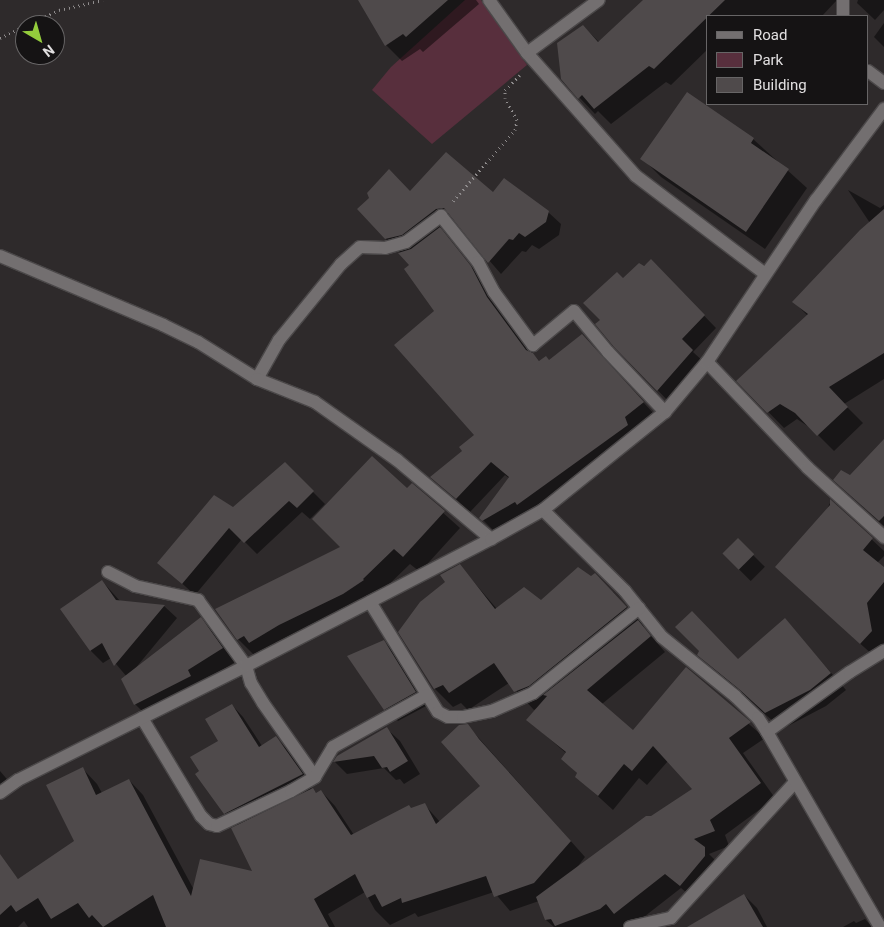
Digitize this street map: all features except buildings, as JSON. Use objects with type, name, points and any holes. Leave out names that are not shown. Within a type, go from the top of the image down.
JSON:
[{"type":"street","points":[[489,0],[531,57],[636,176],[765,274]]},
{"type":"street","points":[[531,57],[599,0]]},
{"type":"street","points":[[842,15],[843,0]]},
{"type":"street","points":[[869,72],[884,83]]},
{"type":"street","points":[[0,793],[18,780],[246,666],[544,510],[665,412],[707,362],[816,200],[884,109]]},
{"type":"street","points":[[257,379],[279,340],[341,264],[360,247],[385,248],[406,242],[441,216],[478,262],[494,292],[533,345],[574,311],[608,352],[665,412]]},
{"type":"street","points":[[0,256],[163,325],[198,342],[257,379],[315,402],[397,460],[491,539]]},
{"type":"street","points":[[707,362],[808,468],[884,537]]},
{"type":"street","points":[[544,510],[625,591],[662,636],[735,696],[758,718],[880,927]]},
{"type":"street","points":[[108,572],[135,586],[198,600],[246,666],[251,683],[263,703],[315,777]]},
{"type":"street","points":[[370,602],[438,712],[448,717],[463,717],[492,711],[539,689],[639,608]]},
{"type":"street","points":[[767,732],[850,672],[884,651]]},
{"type":"street","points":[[142,718],[201,816],[209,824],[217,826],[291,791],[315,777],[333,747],[427,695]]},
{"type":"street","points":[[630,927],[671,918],[795,782]]},
{"type":"path","points":[[49,15],[59,10],[103,0]]},
{"type":"path","points":[[0,38],[15,31]]},
{"type":"path","points":[[441,216],[515,130],[517,120],[505,98],[505,90],[531,57]]},
{"type":"green space","points":[[465,0],[481,0],[527,65],[432,144],[372,90],[391,67]]}]
